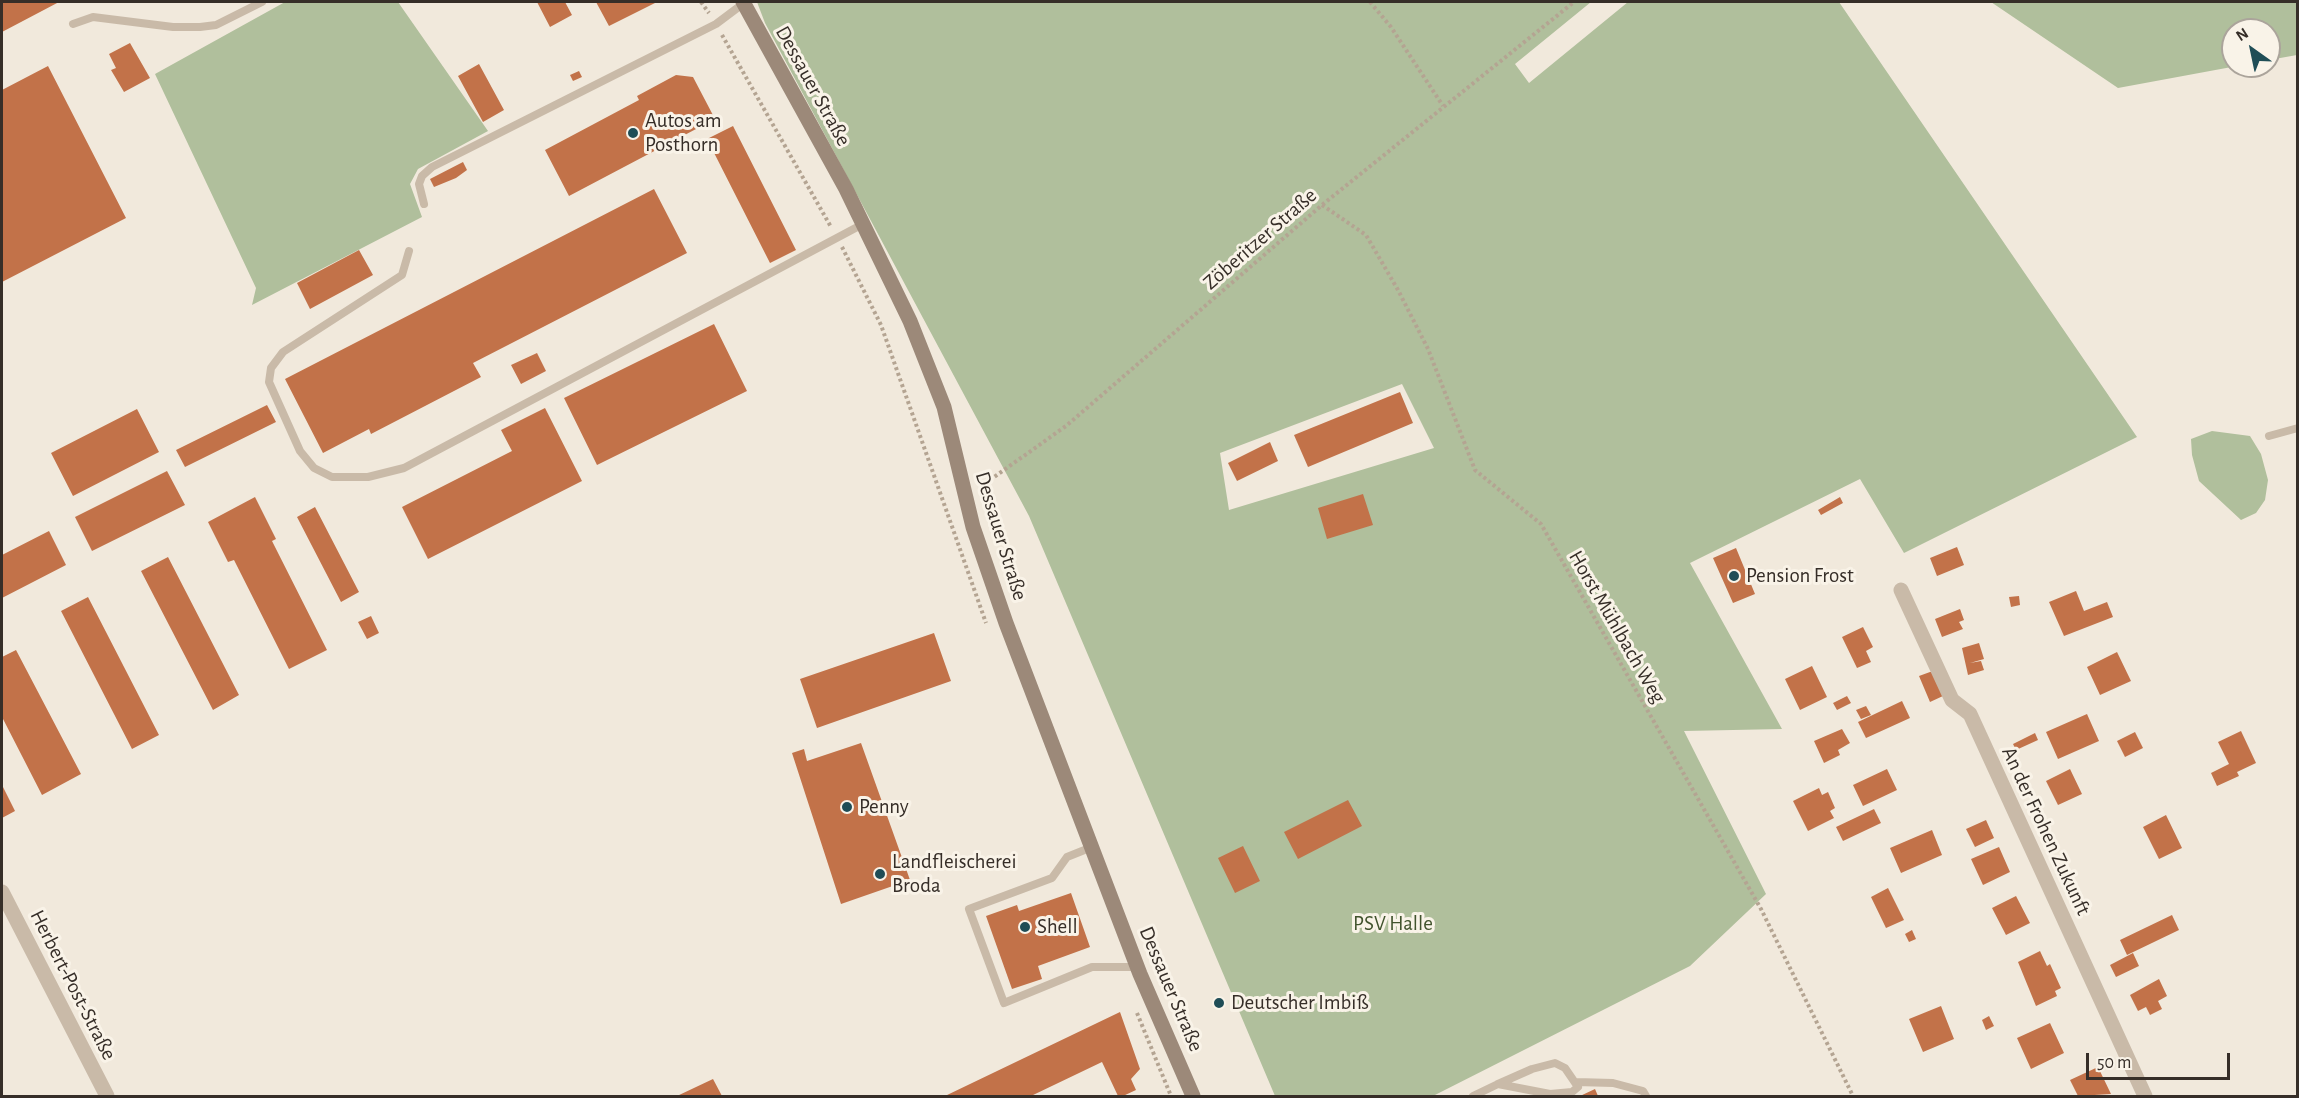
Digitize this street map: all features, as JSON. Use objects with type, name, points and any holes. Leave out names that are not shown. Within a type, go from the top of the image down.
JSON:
[{"type":"main road","name":"Dessauer Straße","points":[[744,2],[863,224],[910,321],[944,407],[965,498],[982,557],[1138,967],[1193,1096]]},
{"type":"street","name":"An der Frohen Zukunft","points":[[1901,590],[1952,700],[1970,714],[2145,1096]]},
{"type":"street","name":"Herbert-Post-Straße","points":[[2,892],[107,1096]]},
{"type":"lane","points":[[72,24],[93,17],[173,27],[200,27],[216,25],[262,2]]},
{"type":"lane","points":[[424,204],[419,184],[422,176],[432,166],[716,24],[744,2]]},
{"type":"lane","points":[[409,251],[402,275],[283,352],[271,368],[269,382],[300,451],[314,468],[332,477],[368,477],[405,468],[863,224]]},
{"type":"lane","points":[[2269,436],[2298,428]]},
{"type":"lane","points":[[1092,847],[1067,857],[1052,878],[969,909],[1004,1004],[1092,967],[1138,967]]},
{"type":"lane","points":[[1473,1096],[1498,1084],[1538,1066],[1555,1063],[1565,1068],[1576,1082],[1575,1090],[1550,1094],[1498,1084]]},
{"type":"lane","points":[[1576,1082],[1613,1083],[1643,1091],[1646,1096]]},
{"type":"path","points":[[701,2],[716,24],[838,238],[881,325],[989,631]]},
{"type":"path","points":[[1370,2],[1391,27],[1443,106]]},
{"type":"path","name":"Zöberitzer Straße","points":[[965,498],[1066,426],[1322,205],[1574,2]]},
{"type":"path","name":"Horst Mühlbach Weg","points":[[1322,205],[1366,235],[1398,290],[1428,349],[1475,470],[1541,524],[1761,909],[1853,1096]]},
{"type":"path","points":[[1132,1003],[1171,1096]]},
{"type":"green space","points":[[285,2],[398,2],[488,131],[418,169],[410,184],[422,217],[252,305],[256,288],[155,74]]},
{"type":"green space","name":"PSV Halle","points":[[757,2],[1591,2],[1515,64],[1529,83],[1628,2],[1839,2],[2137,437],[1904,553],[1860,479],[1690,563],[1782,729],[1684,731],[1766,894],[1690,966],[1433,1096],[1275,1096],[1029,516],[765,23]],"holes":[[[1402,384],[1434,448],[1229,510],[1220,453]]]},
{"type":"green space","points":[[1991,2],[2297,2],[2297,55],[2281,58],[2281,18],[2221,18],[2221,69],[2118,88]]},
{"type":"green space","points":[[2212,431],[2250,436],[2261,454],[2268,480],[2265,500],[2256,513],[2241,520],[2199,481],[2192,455],[2191,439]]},
{"type":"building","points":[[2,2],[59,2],[2,32]]},
{"type":"building","points":[[537,2],[565,2],[572,15],[550,27]]},
{"type":"building","points":[[596,2],[657,2],[609,26]]},
{"type":"building","points":[[130,43],[150,78],[124,92],[111,70],[116,68],[109,54]]},
{"type":"building","points":[[479,64],[504,110],[483,122],[458,76]]},
{"type":"building","points":[[48,66],[126,218],[2,282],[2,90]]},
{"type":"building","points":[[579,71],[582,77],[573,81],[570,75]]},
{"type":"building","name":"Autos am Posthorn","points":[[676,75],[693,77],[715,119],[569,196],[545,150],[639,100],[637,96]]},
{"type":"building","points":[[733,126],[796,250],[770,263],[707,139]]},
{"type":"building","points":[[463,162],[467,170],[456,178],[434,187],[430,179]]},
{"type":"building","points":[[654,189],[687,253],[473,363],[481,377],[371,434],[369,429],[323,453],[285,379]]},
{"type":"building","points":[[359,250],[373,275],[310,309],[297,283]]},
{"type":"building","points":[[714,324],[747,391],[597,465],[564,398]]},
{"type":"building","points":[[537,353],[546,371],[521,384],[511,365]]},
{"type":"building","points":[[1400,392],[1413,423],[1308,467],[1294,435]]},
{"type":"building","points":[[267,405],[276,422],[185,467],[176,450]]},
{"type":"building","points":[[545,408],[582,481],[428,559],[402,507],[512,451],[501,430]]},
{"type":"building","points":[[137,409],[159,452],[73,496],[51,453]]},
{"type":"building","points":[[1270,442],[1278,461],[1237,481],[1228,463]]},
{"type":"building","points":[[167,471],[185,505],[92,551],[75,517]]},
{"type":"building","points":[[1363,494],[1373,525],[1327,539],[1318,508]]},
{"type":"building","points":[[255,497],[276,539],[272,541],[327,650],[289,669],[234,560],[228,562],[208,522]]},
{"type":"building","points":[[1840,497],[1843,503],[1821,515],[1818,510]]},
{"type":"building","points":[[315,507],[359,592],[341,602],[297,517]]},
{"type":"building","points":[[49,531],[66,565],[2,598],[2,555]]},
{"type":"building","points":[[1957,547],[1964,565],[1937,576],[1930,558]]},
{"type":"building","name":"Pension Frost","points":[[1736,548],[1755,594],[1733,603],[1713,558]]},
{"type":"building","points":[[168,557],[239,695],[213,710],[141,571]]},
{"type":"building","points":[[2076,591],[2084,611],[2107,602],[2113,617],[2064,636],[2049,602]]},
{"type":"building","points":[[2019,596],[2020,605],[2011,607],[2009,597]]},
{"type":"building","points":[[88,597],[159,735],[132,749],[61,611]]},
{"type":"building","points":[[1960,609],[1964,620],[1959,622],[1963,629],[1942,637],[1935,619]]},
{"type":"building","points":[[371,616],[379,633],[367,639],[358,622]]},
{"type":"building","points":[[1863,627],[1873,647],[1866,651],[1871,662],[1857,668],[1842,637]]},
{"type":"building","points":[[934,633],[951,681],[817,728],[800,679]]},
{"type":"building","points":[[1979,643],[1984,659],[1970,663],[1981,661],[1984,670],[1968,675],[1962,648]]},
{"type":"building","points":[[16,650],[81,774],[42,795],[2,717],[2,657]]},
{"type":"building","points":[[2117,652],[2131,681],[2100,695],[2087,667]]},
{"type":"building","points":[[1812,666],[1827,697],[1800,710],[1785,679]]},
{"type":"building","points":[[1930,672],[1943,696],[1930,702],[1919,676]]},
{"type":"building","points":[[1847,696],[1851,703],[1837,710],[1833,703]]},
{"type":"building","points":[[1902,701],[1910,718],[1866,738],[1858,722]]},
{"type":"building","points":[[1866,706],[1871,715],[1861,719],[1856,710]]},
{"type":"building","points":[[2087,714],[2099,741],[2058,759],[2046,732]]},
{"type":"building","points":[[1842,729],[1850,743],[1838,750],[1840,755],[1824,763],[1814,741]]},
{"type":"building","points":[[2241,731],[2256,763],[2237,772],[2239,776],[2217,786],[2211,773],[2229,764],[2218,742]]},
{"type":"building","points":[[2135,732],[2143,748],[2125,757],[2117,741]]},
{"type":"building","points":[[2035,733],[2038,740],[2016,750],[2013,744]]},
{"type":"building","name":"Penny","points":[[861,743],[910,880],[841,904],[792,753],[804,749],[807,761]]},
{"type":"building","points":[[1887,769],[1897,790],[1863,806],[1853,785]]},
{"type":"building","points":[[2070,769],[2082,794],[2058,805],[2046,781]]},
{"type":"building","points":[[2,785],[15,811],[2,818]]},
{"type":"building","points":[[1819,788],[1822,795],[1828,792],[1835,808],[1830,811],[1834,818],[1808,831],[1793,801]]},
{"type":"building","points":[[1348,800],[1362,826],[1298,859],[1284,832]]},
{"type":"building","points":[[1874,809],[1881,823],[1843,841],[1836,827]]},
{"type":"building","points":[[2166,815],[2182,848],[2159,859],[2143,827]]},
{"type":"building","points":[[1986,820],[1994,838],[1975,847],[1966,829]]},
{"type":"building","points":[[1932,830],[1942,855],[1901,873],[1890,848]]},
{"type":"building","points":[[1243,846],[1260,881],[1235,893],[1218,858]]},
{"type":"building","points":[[1999,847],[2010,872],[1983,885],[1971,859]]},
{"type":"building","points":[[1888,888],[1904,920],[1886,928],[1871,897]]},
{"type":"building","points":[[1071,893],[1090,947],[1038,966],[1042,979],[1012,989],[986,916],[1017,905],[1019,911]]},
{"type":"building","points":[[2016,896],[2030,923],[2006,935],[1992,908]]},
{"type":"building","points":[[2172,915],[2179,930],[2127,955],[2120,940]]},
{"type":"building","points":[[1912,930],[1916,939],[1909,942],[1905,934]]},
{"type":"building","points":[[2040,951],[2047,966],[2050,964],[2061,988],[2055,991],[2057,996],[2036,1006],[2018,962]]},
{"type":"building","points":[[2133,953],[2139,966],[2116,977],[2110,965]]},
{"type":"building","points":[[2159,979],[2167,996],[2158,1001],[2162,1009],[2150,1015],[2146,1007],[2138,1011],[2130,995]]},
{"type":"building","points":[[1941,1006],[1954,1039],[1923,1052],[1909,1019]]},
{"type":"building","points":[[1120,1012],[1140,1069],[1131,1079],[1136,1090],[1118,1096],[1102,1062],[1031,1096],[945,1096]]},
{"type":"building","points":[[1989,1016],[1994,1026],[1986,1030],[1982,1020]]},
{"type":"building","points":[[2050,1023],[2064,1053],[2031,1069],[2017,1038]]},
{"type":"building","points":[[2098,1067],[2111,1094],[2078,1096],[2070,1080]]},
{"type":"building","points":[[713,1079],[722,1096],[677,1096]]},
{"type":"building","points":[[1595,1089],[1598,1096],[1580,1096]]},
{"type":"place","name":"Autos am Posthorn","points":[[633,133]]},
{"type":"place","name":"Pension Frost","points":[[1734,576]]},
{"type":"place","name":"Penny","points":[[847,807]]},
{"type":"place","name":"Landfleischerei Broda","points":[[880,874]]},
{"type":"place","name":"Shell","points":[[1025,927]]},
{"type":"place","name":"Deutscher Imbiß","points":[[1219,1003]]}]
